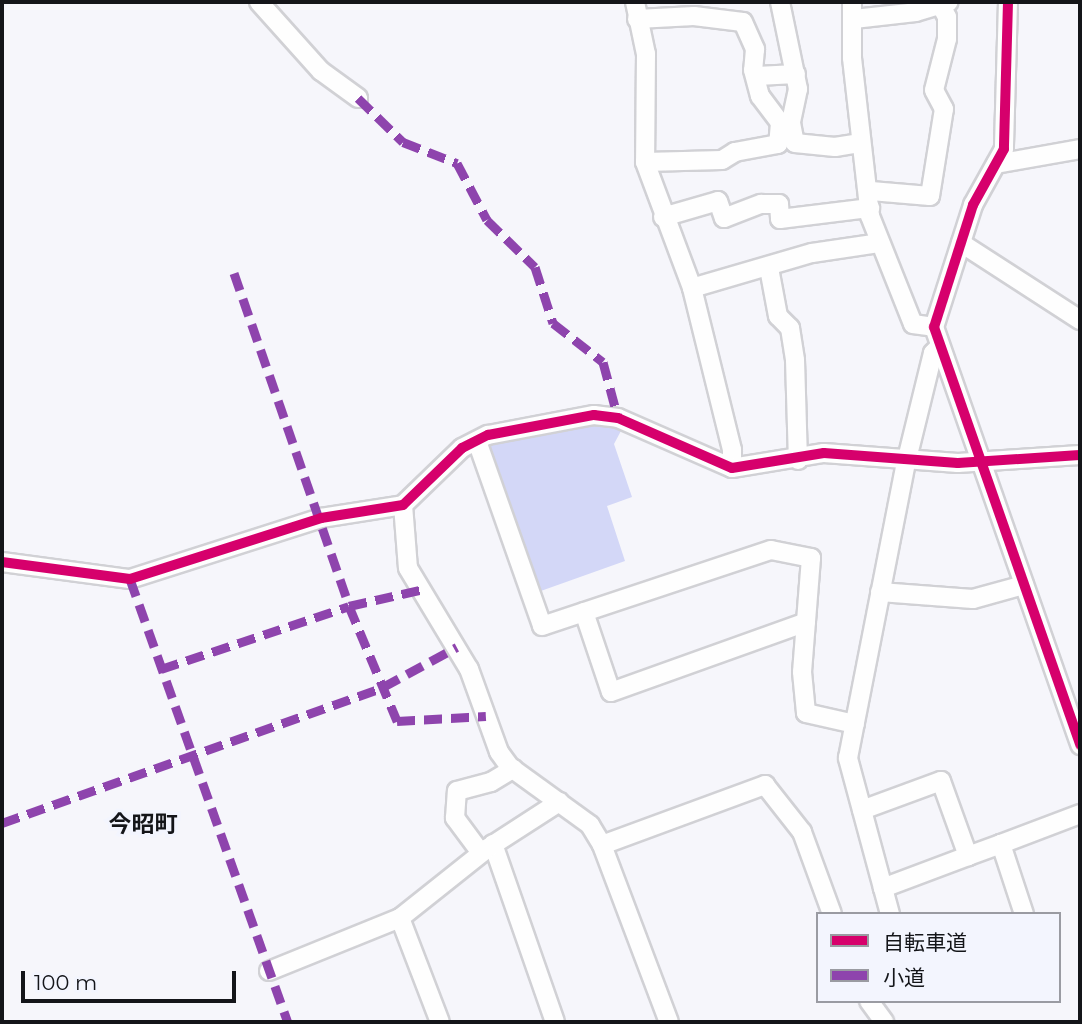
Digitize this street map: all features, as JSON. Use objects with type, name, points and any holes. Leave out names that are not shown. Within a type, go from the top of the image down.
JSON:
[{"type":"street","points":[[259,2],[321,71],[358,98]]},
{"type":"street","points":[[780,2],[798,89],[786,123],[786,144]]},
{"type":"street","points":[[1008,2],[1004,149],[973,205],[933,327],[1080,745]]},
{"type":"street","points":[[663,217],[718,201],[724,218],[761,204],[779,204],[780,219],[871,200],[930,196],[944,108],[934,90],[947,39],[944,3],[916,12],[853,10],[852,58],[861,143],[871,200],[880,243],[913,324],[933,327]]},
{"type":"street","points":[[732,468],[732,450],[692,288],[663,217],[645,162],[646,54],[636,10],[743,22],[755,49],[757,76],[765,107],[786,123]]},
{"type":"street","points":[[757,76],[796,74]]},
{"type":"street","points":[[645,162],[722,160],[735,152],[786,144],[835,147],[861,143]]},
{"type":"street","points":[[996,164],[1080,149]]},
{"type":"street","points":[[692,288],[769,268],[812,253],[880,243]]},
{"type":"street","points":[[961,243],[1080,320]]},
{"type":"street","points":[[769,268],[778,316],[790,328],[795,360],[798,460]]},
{"type":"street","points":[[889,912],[848,758],[906,463],[933,354],[940,346]]},
{"type":"street","points":[[2,562],[130,579],[321,518],[402,505],[437,469],[477,440],[594,415],[618,418],[732,468],[798,460],[824,453],[906,463],[980,462],[1080,455]]},
{"type":"street","points":[[477,440],[542,626],[771,550],[811,558],[802,672],[806,713],[855,724]]},
{"type":"street","points":[[402,505],[408,568],[457,647],[499,752],[513,769],[590,825],[602,845],[669,1022]]},
{"type":"street","points":[[880,592],[973,599],[1024,585]]},
{"type":"street","points":[[584,612],[611,692],[806,622]]},
{"type":"street","points":[[513,769],[491,782],[457,791],[455,818],[487,849],[555,1022]]},
{"type":"street","points":[[862,810],[941,781],[968,856]]},
{"type":"street","points":[[602,845],[765,785],[802,832],[831,912]]},
{"type":"street","points":[[269,971],[400,918],[487,849],[559,802]]},
{"type":"street","points":[[883,888],[1080,814]]},
{"type":"street","points":[[1001,844],[1023,912]]},
{"type":"street","points":[[400,918],[440,1022]]},
{"type":"street","points":[[870,1003],[884,1022]]},
{"type":"shaded area","points":[[589,423],[622,429],[614,444],[632,497],[607,506],[625,561],[538,592],[490,449],[493,440]]},
{"type":"marked path","points":[[358,98],[403,142],[457,163],[487,220],[535,267],[553,323],[603,362],[618,418]]},
{"type":"marked path","points":[[234,273],[349,606],[397,721],[486,716]]},
{"type":"marked path","points":[[130,579],[288,1022]]},
{"type":"marked path","points":[[161,669],[349,606],[420,590]]},
{"type":"marked path","points":[[2,823],[383,687],[457,647]]},
{"type":"cycle path","points":[[1008,2],[1004,149],[973,205],[934,327],[1080,745]]},
{"type":"cycle path","points":[[2,562],[130,579],[321,518],[403,505],[462,448],[488,435],[594,415],[618,418],[732,468],[824,453],[958,463],[1080,455]]},
{"type":"district","name":"今昭町","points":[[143,824]]}]
